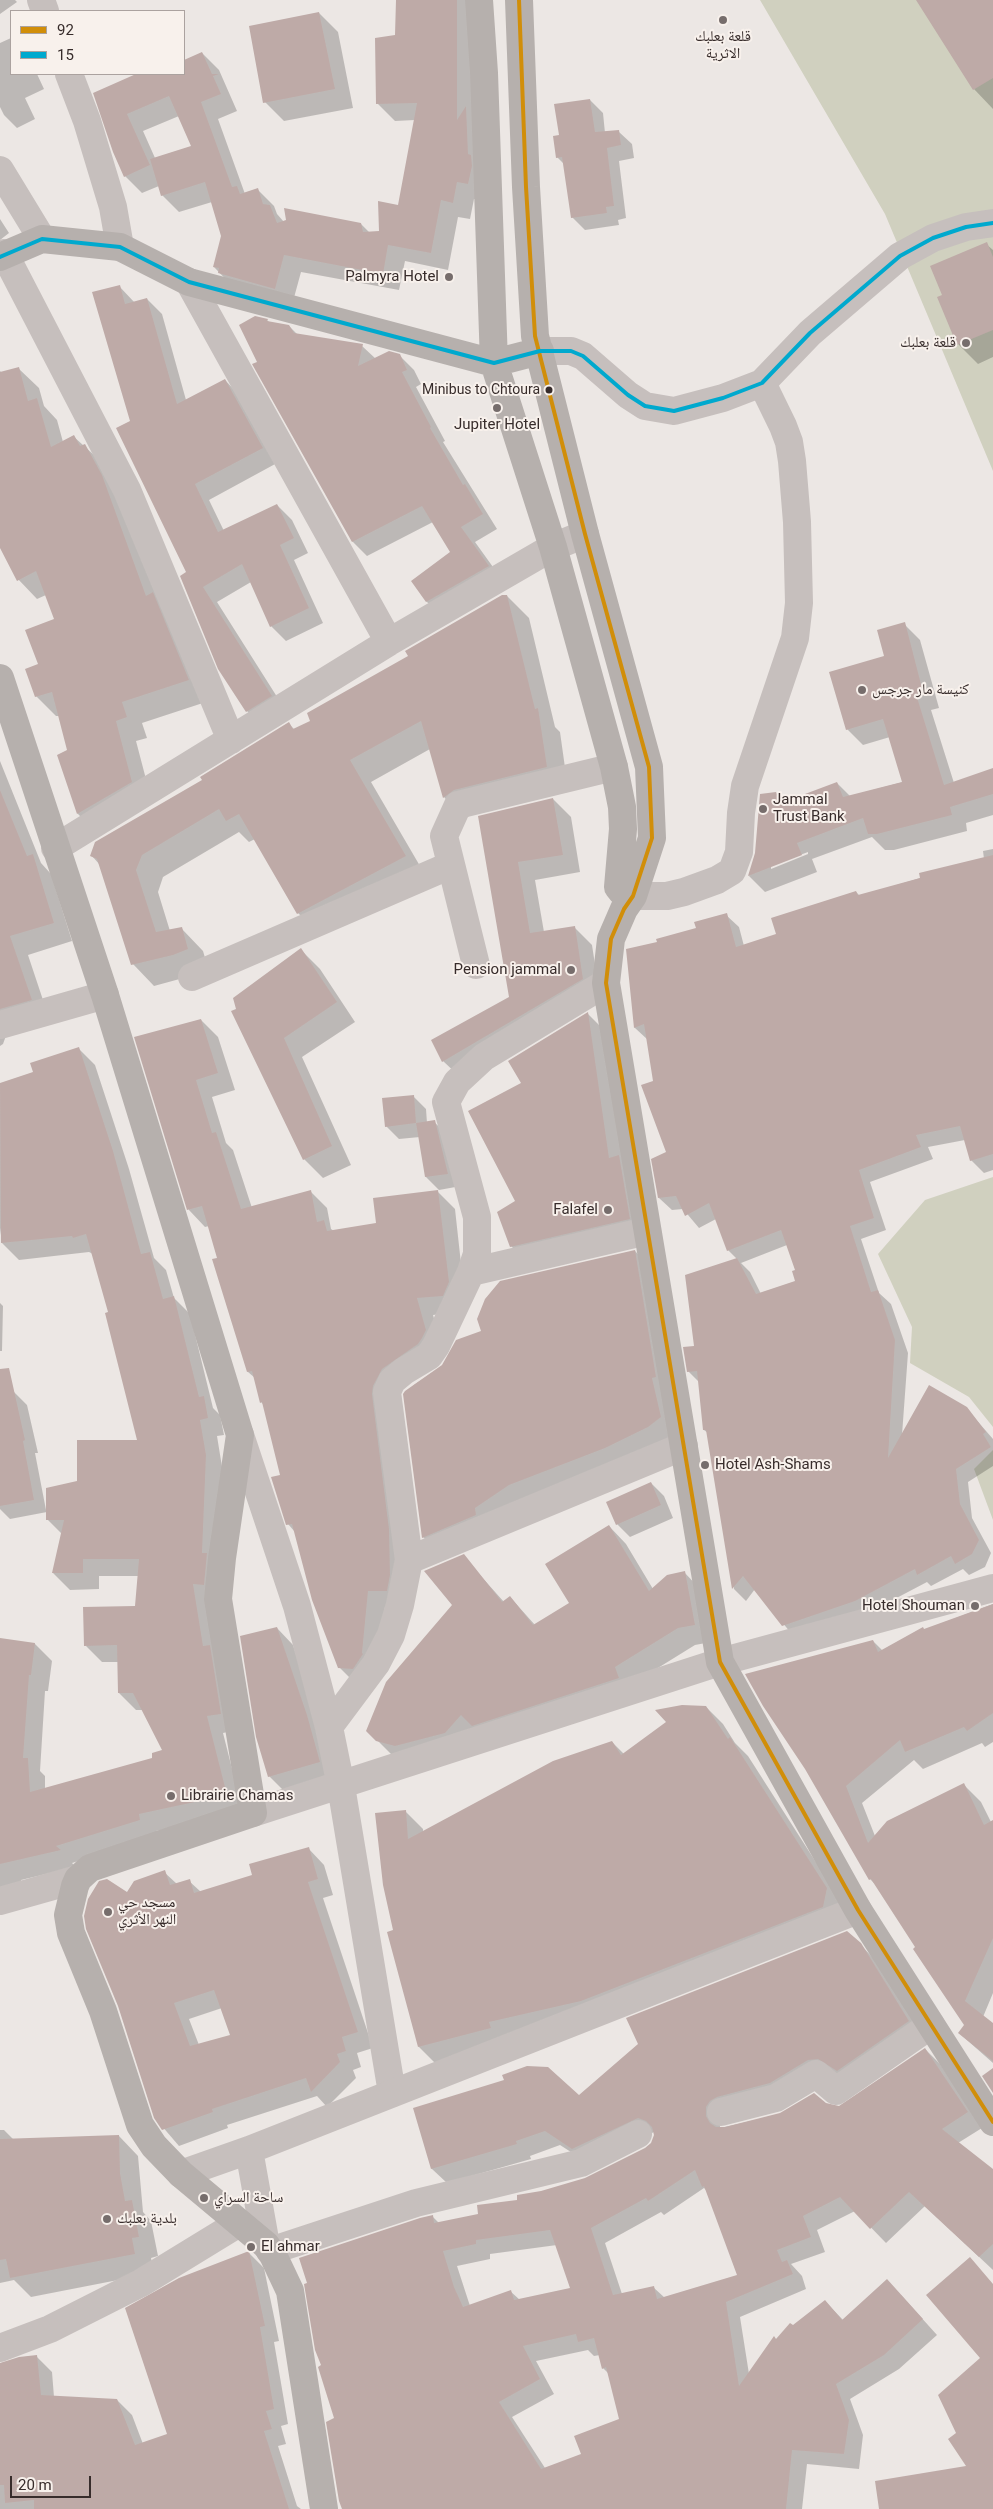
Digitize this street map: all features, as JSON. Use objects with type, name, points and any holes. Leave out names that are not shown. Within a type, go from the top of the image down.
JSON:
[{"type":"main road","points":[[478,0],[484,72],[494,363],[553,547],[614,767],[622,807],[622,845],[618,887],[622,892],[633,896]]},
{"type":"main road","points":[[519,0],[529,252],[535,336],[585,534],[649,767],[652,838],[633,896],[624,909],[611,939],[606,983],[720,1662],[858,1910],[993,2122]]},
{"type":"main road","points":[[2,255],[42,239],[120,247],[189,282],[494,363],[540,351]]},
{"type":"main road","points":[[0,678],[105,995],[240,1435],[224,1542],[218,1599],[253,1813],[173,1841],[117,1857],[90,1868],[78,1878],[68,1915],[72,1933],[103,2011],[140,2125],[154,2146],[180,2174],[268,2248],[290,2291],[324,2509]]},
{"type":"street","points":[[69,75],[87,122],[114,207],[120,247]]},
{"type":"street","points":[[0,170],[42,239]]},
{"type":"street","points":[[540,351],[571,351],[583,356],[628,395],[645,406],[674,411],[723,398],[762,383],[810,333],[900,256],[933,238],[966,226],[993,223]]},
{"type":"street","points":[[2,255],[127,490],[231,740]]},
{"type":"street","points":[[189,282],[389,642]]},
{"type":"street","points":[[633,896],[667,896],[684,892],[709,884],[732,872],[739,852],[745,786],[795,638],[800,603],[797,522],[789,442],[762,383]]},
{"type":"street","points":[[56,848],[389,642],[553,547],[585,534]]},
{"type":"street","points":[[476,965],[444,836],[458,805],[614,767]]},
{"type":"street","points":[[192,977],[450,865]]},
{"type":"street","points":[[329,1727],[376,1664],[390,1636],[400,1606],[409,1560],[387,1392],[392,1381],[404,1371],[429,1356],[471,1272],[477,1254],[477,1217],[446,1102],[457,1082],[484,1057],[606,983]]},
{"type":"street","points":[[0,1025],[105,995]]},
{"type":"street","points":[[471,1272],[647,1231]]},
{"type":"street","points":[[240,1435],[297,1606],[329,1727],[341,1786],[392,2093]]},
{"type":"street","points":[[409,1560],[684,1446]]},
{"type":"street","points":[[253,1813],[720,1662],[993,1588]]},
{"type":"street","points":[[0,1901],[78,1878]]},
{"type":"street","points":[[180,2174],[249,2150],[858,1910]]},
{"type":"street","points":[[721,2112],[776,2098],[816,2074],[836,2091],[931,2025]]},
{"type":"street","points":[[249,2150],[268,2248],[416,2203],[581,2163],[638,2134]]},
{"type":"street","points":[[0,2348],[50,2329],[141,2282],[239,2223]]},
{"type":"green space","name":"قلعة بعلبك","points":[[760,0],[993,0],[993,471],[885,214]]},
{"type":"green space","points":[[993,1177],[993,1427],[969,1397],[910,1363],[912,1327],[878,1254],[925,1200]]},
{"type":"green space","points":[[993,1450],[993,1520],[974,1469]]},
{"type":"building","points":[[396,0],[457,0],[457,120],[466,106],[468,154],[471,155],[472,166],[468,184],[457,182],[453,203],[441,200],[431,253],[388,245],[383,274],[284,255],[275,289],[218,273],[219,268],[213,267],[221,236],[205,182],[161,196],[150,159],[191,146],[169,96],[127,114],[150,165],[124,177],[113,152],[93,93],[134,75],[185,75],[185,60],[202,52],[212,74],[219,74],[213,76],[221,94],[201,102],[232,187],[237,186],[240,194],[258,188],[263,204],[270,205],[277,223],[286,220],[284,208],[361,223],[363,232],[379,231],[378,201],[398,205],[417,103],[376,104],[375,38],[395,35]]},
{"type":"building","points":[[916,0],[993,0],[993,78],[973,90]]},
{"type":"building","points":[[319,12],[335,89],[263,103],[249,26]]},
{"type":"building","points":[[590,99],[595,132],[619,130],[621,145],[607,148],[614,206],[606,207],[607,213],[571,218],[562,157],[556,158],[553,136],[559,135],[554,104]]},
{"type":"building","points":[[987,242],[993,257],[993,330],[957,345],[937,297],[942,295],[930,266]]},
{"type":"building","points":[[120,285],[125,304],[147,298],[177,404],[225,379],[263,448],[195,484],[218,532],[277,504],[294,538],[280,545],[309,608],[270,627],[242,564],[203,587],[272,696],[246,712],[218,669],[180,576],[186,572],[116,428],[130,421],[92,292]]},
{"type":"building","points":[[255,316],[268,319],[267,321],[289,325],[294,333],[363,344],[358,366],[389,351],[400,354],[407,370],[402,372],[430,428],[463,485],[465,484],[483,514],[461,527],[489,566],[426,602],[411,581],[450,552],[422,506],[352,542],[252,364],[257,362],[239,325]]},
{"type":"building","points":[[19,367],[28,401],[37,398],[51,447],[74,435],[80,446],[85,444],[102,475],[146,596],[153,592],[189,680],[122,702],[127,717],[116,721],[132,782],[77,814],[57,755],[67,750],[52,692],[35,697],[25,669],[38,664],[25,630],[54,619],[36,571],[17,581],[0,548],[0,372]]},
{"type":"building","points":[[502,595],[507,595],[535,709],[538,708],[547,767],[454,790],[443,798],[421,721],[350,760],[406,856],[297,914],[239,814],[226,821],[219,809],[142,855],[136,870],[156,932],[182,927],[188,949],[173,955],[131,965],[97,859],[90,856],[95,842],[202,780],[200,777],[289,722],[293,729],[310,721],[307,713],[408,656],[405,651]]},
{"type":"building","points":[[905,622],[923,692],[916,694],[944,785],[993,768],[993,794],[950,807],[952,815],[877,834],[868,834],[863,818],[797,843],[802,855],[748,876],[755,853],[760,794],[776,792],[781,803],[837,782],[843,797],[902,782],[883,719],[846,730],[829,672],[884,656],[877,630]]},
{"type":"building","points":[[0,790],[27,856],[33,854],[54,923],[10,936],[32,1000],[0,1009]]},
{"type":"building","points":[[553,798],[563,855],[518,862],[530,933],[575,926],[583,979],[442,1062],[431,1040],[509,997],[478,816]]},
{"type":"building","points":[[993,855],[993,1154],[970,1161],[960,1126],[916,1135],[921,1147],[859,1170],[874,1218],[850,1226],[871,1292],[878,1290],[895,1340],[888,1458],[929,1385],[967,1407],[986,1432],[983,1434],[991,1447],[956,1469],[960,1504],[979,1540],[972,1554],[955,1564],[951,1556],[917,1575],[915,1569],[855,1601],[782,1626],[743,1576],[732,1589],[706,1430],[703,1430],[697,1371],[687,1372],[683,1347],[694,1346],[685,1275],[737,1258],[756,1294],[795,1281],[792,1271],[795,1270],[781,1230],[727,1251],[709,1203],[685,1216],[676,1196],[658,1198],[651,1159],[666,1152],[641,1085],[653,1081],[644,1024],[634,1028],[626,949],[657,942],[656,939],[696,928],[694,922],[727,913],[736,947],[776,934],[771,918],[856,891],[858,895],[920,878],[919,873]]},
{"type":"building","points":[[301,948],[337,1002],[284,1038],[332,1146],[303,1160],[231,1011],[236,1009],[233,998]]},
{"type":"building","points":[[588,1012],[609,1158],[619,1155],[630,1219],[510,1247],[497,1212],[515,1201],[468,1111],[521,1083],[508,1061]]},
{"type":"building","points":[[201,1019],[218,1073],[196,1080],[212,1133],[216,1132],[241,1209],[311,1190],[317,1222],[324,1220],[327,1231],[376,1223],[373,1198],[438,1190],[449,1282],[443,1296],[417,1298],[426,1330],[422,1338],[418,1344],[382,1369],[373,1386],[372,1394],[389,1529],[390,1575],[387,1591],[368,1591],[363,1654],[353,1669],[338,1668],[312,1600],[292,1524],[286,1525],[271,1477],[280,1475],[262,1402],[260,1403],[252,1371],[247,1372],[212,1259],[217,1258],[202,1206],[187,1210],[134,1037]]},
{"type":"building","points":[[79,1047],[113,1151],[141,1254],[150,1252],[163,1299],[174,1296],[199,1397],[204,1396],[208,1418],[200,1420],[206,1455],[202,1553],[207,1553],[204,1585],[193,1584],[203,1646],[210,1645],[221,1714],[207,1716],[227,1795],[139,1814],[140,1820],[56,1846],[61,1850],[0,1864],[0,1638],[35,1643],[31,1675],[29,1675],[23,1758],[28,1758],[30,1792],[152,1758],[152,1753],[162,1750],[133,1693],[118,1693],[117,1645],[84,1646],[83,1607],[135,1606],[139,1559],[83,1559],[83,1573],[52,1573],[64,1520],[46,1520],[46,1488],[77,1481],[77,1440],[137,1440],[105,1313],[108,1312],[86,1234],[73,1238],[72,1236],[1,1243],[0,1083],[33,1072],[30,1063]]},
{"type":"building","points":[[414,1095],[416,1123],[385,1127],[382,1098]]},
{"type":"building","points":[[435,1120],[448,1174],[425,1177],[416,1123]]},
{"type":"building","points":[[635,1250],[656,1377],[652,1378],[661,1417],[648,1427],[605,1448],[509,1485],[475,1508],[476,1515],[422,1538],[403,1394],[405,1391],[442,1365],[456,1340],[481,1331],[477,1319],[485,1299],[500,1281]]},
{"type":"building","points":[[9,1368],[25,1440],[23,1441],[34,1500],[0,1506],[0,1369]]},
{"type":"building","points":[[651,1482],[661,1505],[616,1525],[606,1502]]},
{"type":"building","points":[[609,1525],[649,1591],[667,1575],[685,1571],[695,1625],[678,1628],[615,1667],[619,1678],[472,1726],[461,1715],[445,1733],[395,1746],[376,1741],[366,1731],[386,1682],[452,1605],[424,1571],[464,1554],[502,1602],[510,1596],[533,1625],[569,1603],[545,1564]]},
{"type":"building","points":[[993,1604],[993,1713],[967,1731],[964,1727],[905,1752],[900,1740],[846,1786],[868,1843],[887,1821],[964,1783],[984,1825],[993,1820],[993,1938],[965,2001],[993,2023],[993,2061],[958,2033],[964,2025],[913,1949],[915,1947],[871,1879],[869,1880],[805,1769],[763,1706],[745,1674],[873,1640],[878,1652],[923,1627],[924,1629]]},
{"type":"building","points":[[277,1627],[307,1715],[320,1762],[268,1777],[256,1737],[240,1636]]},
{"type":"building","points":[[682,1705],[706,1706],[728,1739],[730,1737],[827,1888],[823,1907],[581,2001],[489,2022],[491,2028],[418,2047],[387,1932],[393,1930],[383,1885],[375,1813],[406,1810],[408,1839],[553,1761],[612,1741],[621,1755],[666,1722],[655,1710]]},
{"type":"building","points":[[309,1847],[318,1879],[308,1882],[358,2032],[342,2037],[346,2051],[337,2054],[340,2062],[311,2092],[306,2078],[212,2109],[213,2112],[162,2130],[154,2118],[118,2006],[86,1929],[84,1916],[88,1899],[99,1881],[107,1879],[127,1892],[134,1881],[165,1870],[170,1885],[190,1879],[194,1893],[252,1875],[249,1864]],"holes":[[[214,1990],[230,2035],[190,2046],[174,2003]]]},
{"type":"building","points":[[847,1931],[861,1943],[909,2021],[837,2071],[818,2059],[808,2060],[770,2083],[717,2097],[710,2101],[706,2107],[706,2116],[710,2123],[716,2127],[725,2127],[780,2113],[814,2093],[826,2103],[839,2106],[925,2048],[968,2112],[942,2129],[993,2169],[993,2244],[979,2257],[909,2192],[870,2229],[840,2197],[803,2216],[811,2237],[777,2250],[782,2262],[787,2260],[793,2274],[726,2302],[739,2386],[774,2336],[776,2339],[790,2323],[793,2325],[825,2300],[842,2320],[887,2279],[923,2319],[884,2355],[836,2384],[849,2420],[844,2454],[792,2450],[786,2509],[342,2509],[339,2501],[326,2422],[334,2418],[318,2367],[321,2365],[315,2350],[304,2284],[307,2283],[299,2258],[420,2218],[433,2215],[434,2223],[478,2214],[477,2205],[517,2200],[517,2195],[541,2191],[585,2178],[645,2148],[651,2143],[654,2135],[652,2127],[646,2121],[638,2118],[572,2149],[545,2131],[516,2141],[517,2144],[431,2169],[413,2108],[504,2080],[502,2075],[527,2066],[548,2067],[579,2095],[638,2044],[626,2018]],"holes":[[[695,2170],[702,2187],[704,2186],[737,2275],[657,2299],[654,2286],[613,2295],[591,2228],[646,2198],[648,2201]],[[550,2230],[570,2288],[514,2300],[511,2290],[463,2307],[454,2287],[443,2251],[476,2244],[476,2240]],[[576,2334],[578,2342],[594,2338],[602,2369],[606,2367],[619,2419],[574,2436],[581,2454],[541,2469],[499,2402],[540,2379],[523,2346]]]},
{"type":"building","points":[[993,2068],[993,2093],[982,2076]]},
{"type":"building","points":[[119,2135],[120,2173],[125,2201],[132,2200],[139,2237],[132,2238],[135,2254],[10,2278],[6,2259],[0,2260],[0,2139]]},
{"type":"building","points":[[249,2251],[265,2326],[260,2327],[274,2409],[266,2411],[272,2429],[264,2431],[289,2509],[34,2509],[34,2500],[5,2503],[4,2485],[0,2485],[0,2363],[19,2357],[37,2355],[41,2395],[117,2399],[135,2445],[167,2434],[125,2308],[179,2278]]},
{"type":"building","points":[[970,2257],[993,2284],[993,2509],[879,2509],[875,2481],[966,2466],[948,2439],[956,2433],[938,2395],[980,2358],[926,2295]]},
{"type":"transit line","name":"92","points":[[519,0],[526,187],[535,336],[585,534],[649,767],[652,838],[633,896],[624,909],[611,939],[606,983],[720,1662],[858,1910],[993,2122]]},
{"type":"transit line","name":"15","points":[[0,257],[42,239],[120,247],[189,282],[494,363],[540,351],[571,351],[583,356],[628,395],[645,406],[674,411],[723,398],[762,383],[810,333],[900,256],[933,238],[966,227],[993,223]]},
{"type":"place","name":"قلعة بعلبك الاثرية","points":[[723,20]]},
{"type":"place","name":"Palmyra Hotel","points":[[449,277]]},
{"type":"place","name":"قلعة بعلبك","points":[[966,343]]},
{"type":"place","name":"Minibus to Chtoura","points":[[549,390]]},
{"type":"place","name":"Jupiter Hotel","points":[[497,408]]},
{"type":"place","name":"كنيسة مار جرجس","points":[[862,690]]},
{"type":"place","name":"Jammal Trust Bank","points":[[763,809]]},
{"type":"place","name":"Pension jammal","points":[[571,970]]},
{"type":"place","name":"Falafel","points":[[608,1210]]},
{"type":"place","name":"Hotel Ash-Shams","points":[[705,1465]]},
{"type":"place","name":"Hotel Shouman","points":[[975,1606]]},
{"type":"place","name":"Librairie Chamas","points":[[171,1796]]},
{"type":"place","name":"مسجد حي النهر الأثري","points":[[108,1912]]},
{"type":"place","name":"ساحة السراي","points":[[204,2198]]},
{"type":"place","name":"بلدية بعلبك","points":[[107,2219]]},
{"type":"place","name":"El ahmar","points":[[251,2247]]}]
